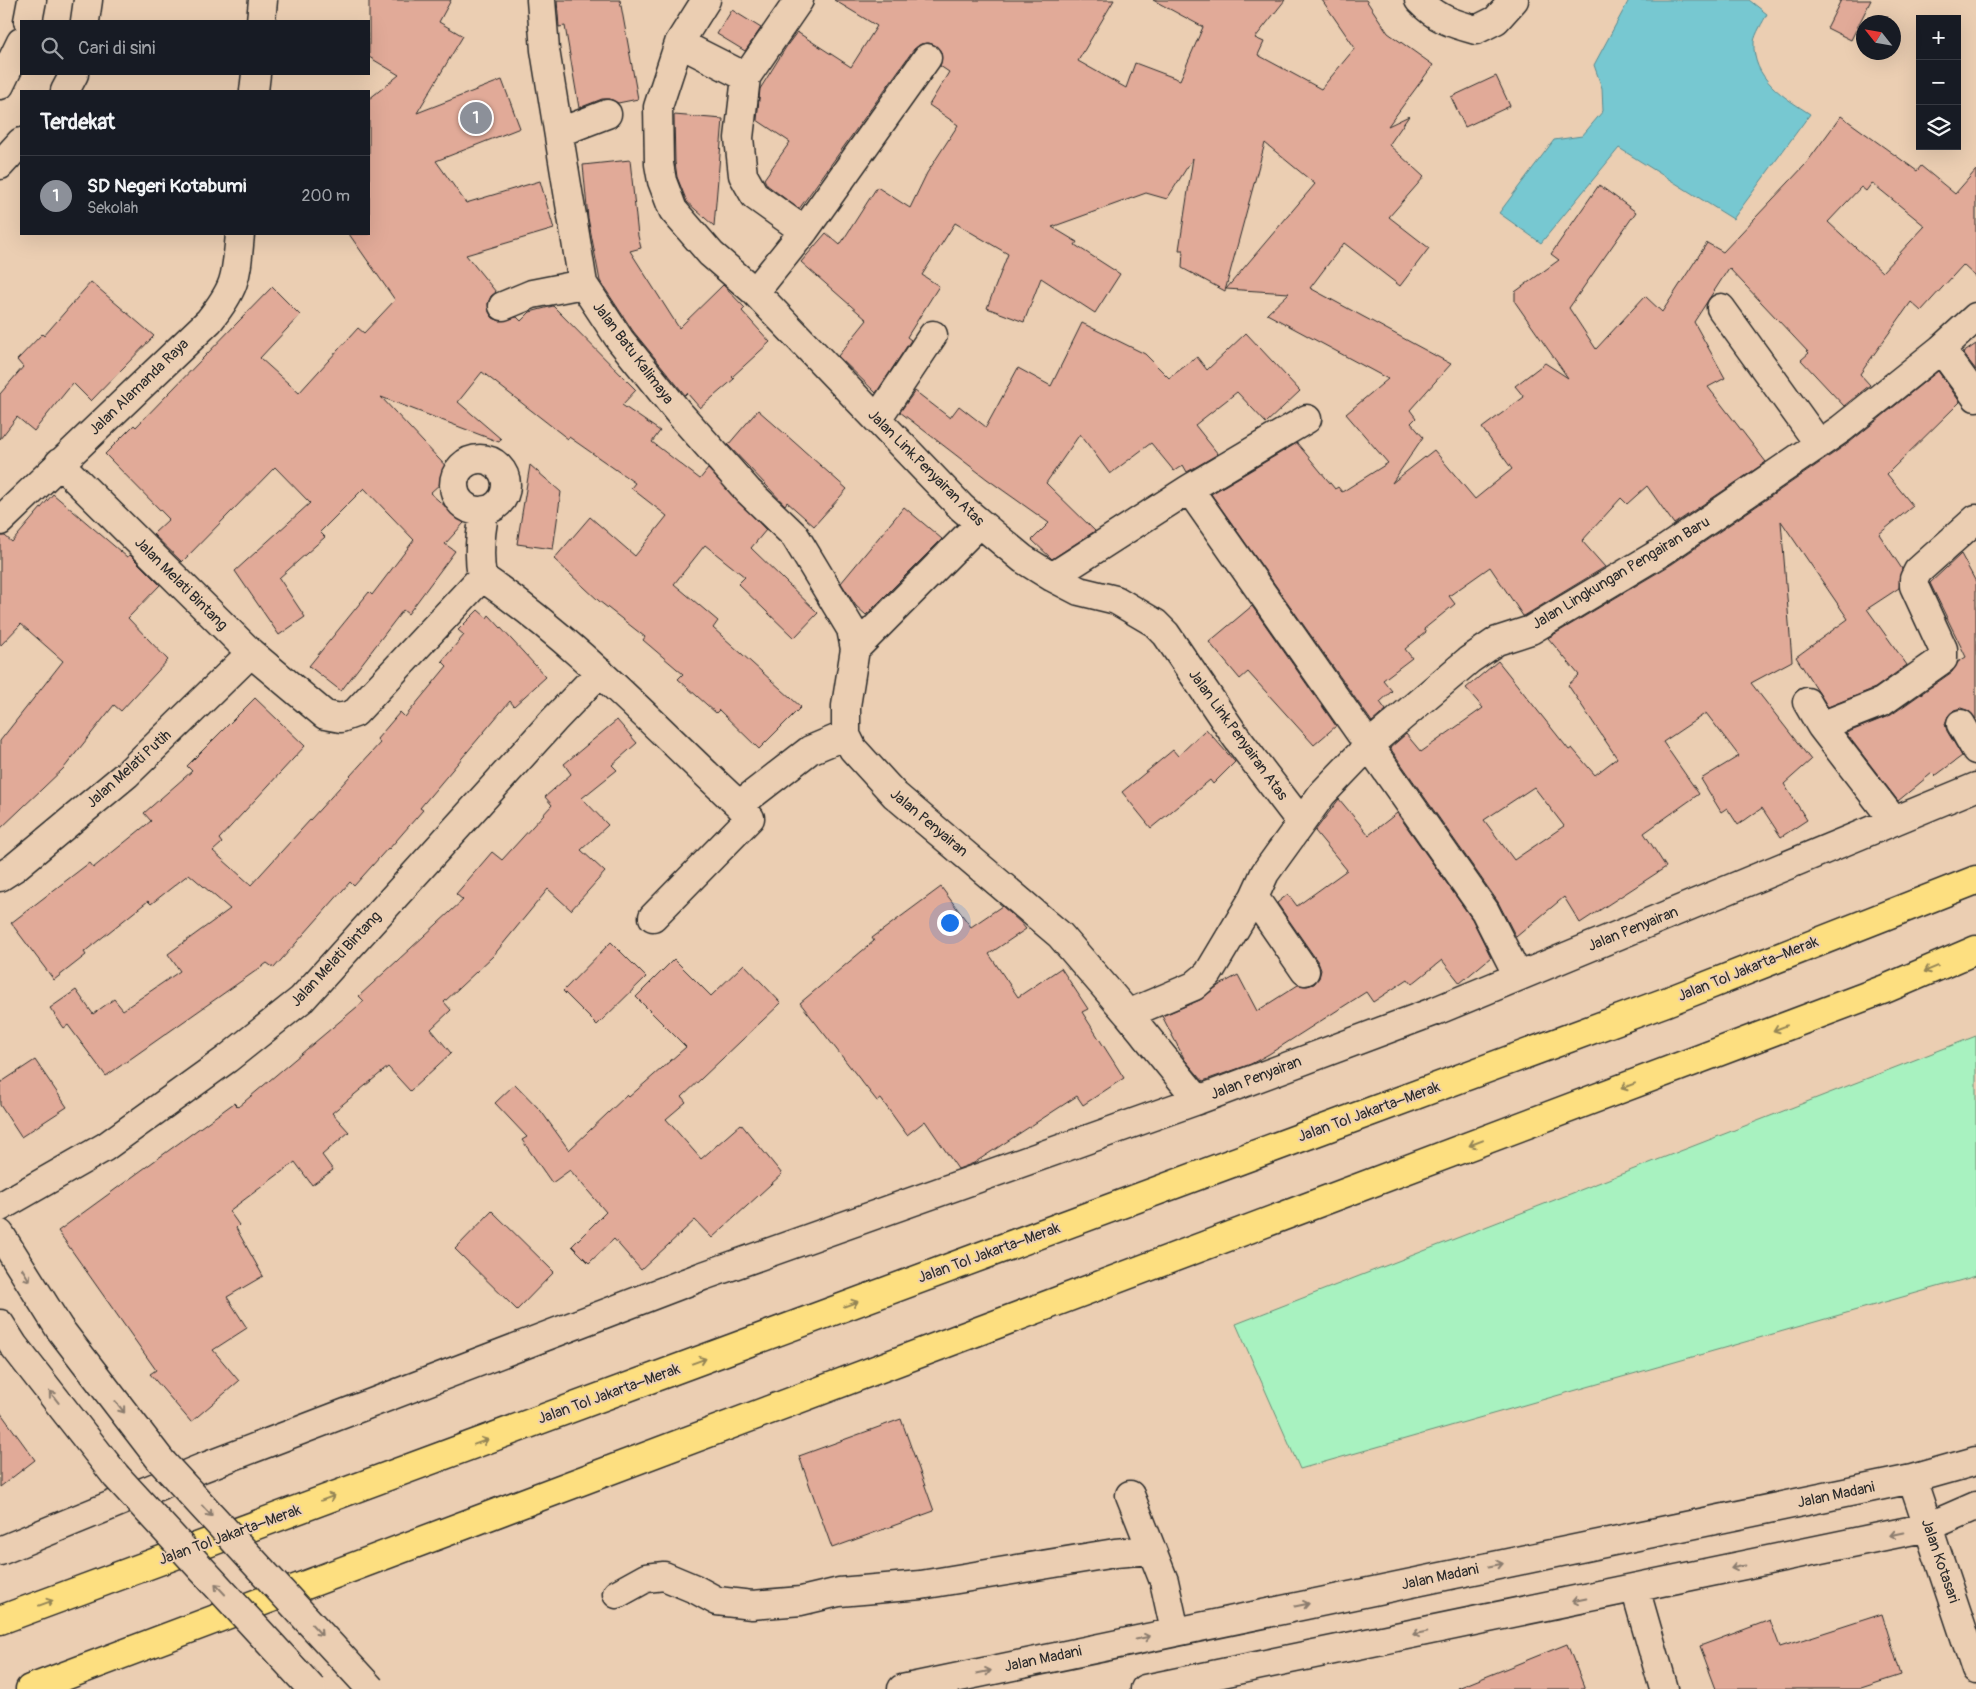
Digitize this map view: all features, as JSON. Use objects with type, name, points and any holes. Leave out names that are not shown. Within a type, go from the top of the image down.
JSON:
[{"type":"highway","name":"Jalan Tol Jakarta–Merak","points":[[0,1620],[1666,1002],[1976,880]]},
{"type":"highway","points":[[30,1689],[1885,989],[1976,950]]},
{"type":"street","points":[[28,20],[32,0]]},
{"type":"street","points":[[85,20],[88,0]]},
{"type":"street","points":[[261,20],[263,0]]},
{"type":"street","name":"Jalan Batu Kalimaya","points":[[541,0],[545,50],[560,132],[583,284],[620,340],[679,413],[748,491],[795,536],[851,629],[855,649]]},
{"type":"street","name":"Jalan Link.Penyairan Atas","points":[[706,0],[679,43],[658,107],[659,164],[662,181],[673,210],[712,254],[755,292],[962,508],[1023,559],[1052,577],[1079,591],[1116,600],[1156,623],[1166,634],[1236,736],[1301,822]]},
{"type":"street","points":[[799,0],[746,77],[738,138],[744,175],[755,196],[804,232]]},
{"type":"street","points":[[1419,0],[1434,15],[1453,24],[1476,30],[1496,20],[1514,0]]},
{"type":"street","points":[[679,43],[746,77]]},
{"type":"street","points":[[0,85],[20,44]]},
{"type":"street","points":[[755,292],[804,232],[927,58]]},
{"type":"street","points":[[66,90],[73,75]]},
{"type":"street","points":[[254,90],[256,75]]},
{"type":"street","points":[[560,132],[606,114]]},
{"type":"street","points":[[0,165],[20,143]]},
{"type":"street","name":"Jalan Alamanda Raya","points":[[0,521],[209,321],[228,298],[237,272],[240,235]]},
{"type":"street","points":[[503,306],[532,294],[583,284]]},
{"type":"street","points":[[1721,308],[1820,444]]},
{"type":"street","name":"Jalan Lingkungan Pengairan Baru","points":[[1128,1014],[1194,986],[1208,974],[1254,897],[1265,873],[1322,794],[1369,745],[1482,649],[1497,641],[1530,630],[1663,552],[1820,444],[1941,349],[1976,317]]},
{"type":"street","points":[[877,419],[934,335]]},
{"type":"street","points":[[1941,349],[1976,397]]},
{"type":"street","points":[[1052,577],[1189,489],[1307,419]]},
{"type":"street","name":"Jalan Melati Bintang","points":[[60,463],[251,652],[325,715],[341,718],[355,713],[482,578]]},
{"type":"street","points":[[1189,489],[1485,911],[1518,976]]},
{"type":"street","points":[[485,510],[479,538],[479,562],[482,578],[520,603],[600,672],[739,805],[750,818],[653,917]]},
{"type":"street","points":[[1821,726],[1882,702],[1943,659],[1943,649],[1914,586],[1914,579],[1918,571],[1976,519]]},
{"type":"street","points":[[739,805],[810,750],[846,735],[846,706],[855,649],[980,523]]},
{"type":"street","name":"Jalan Melati Putih","points":[[0,877],[14,868],[127,774],[251,652]]},
{"type":"street","name":"Jalan Melati Bintang","points":[[0,1208],[105,1146],[228,1059],[302,1000],[554,720],[600,672]]},
{"type":"street","points":[[1807,702],[1821,726],[1894,821]]},
{"type":"street","points":[[1961,724],[1976,750]]},
{"type":"street","name":"Jalan Penyairan","points":[[846,735],[857,755],[895,795],[1060,935],[1198,1100],[1433,1012],[1976,787]]},
{"type":"street","points":[[1254,897],[1305,971]]},
{"type":"street","points":[[0,1551],[211,1465],[703,1276],[1198,1100]]},
{"type":"street","points":[[0,1234],[59,1328],[162,1462],[371,1689]]},
{"type":"street","points":[[0,1324],[14,1346],[116,1476],[312,1689]]},
{"type":"street","points":[[1970,1463],[1976,1498]]},
{"type":"street","name":"Jalan Madani","points":[[902,1689],[1912,1479],[1970,1463]]},
{"type":"street","name":"Jalan Kotasari","points":[[1912,1479],[1976,1670]]},
{"type":"street","points":[[1130,1495],[1150,1550],[1164,1581],[1175,1631]]},
{"type":"street","points":[[1145,1689],[1928,1527],[1976,1506]]},
{"type":"street","points":[[617,1594],[646,1578],[664,1576],[717,1601],[752,1605],[801,1601],[839,1592],[921,1585],[1115,1553],[1150,1550]]},
{"type":"street","points":[[1635,1588],[1664,1689]]},
{"type":"green space","points":[[1976,1036],[1976,1276],[1300,1469],[1236,1324]]},
{"type":"water","points":[[1629,0],[1749,0],[1767,14],[1754,42],[1758,66],[1771,86],[1810,114],[1733,219],[1619,148],[1541,243],[1499,213],[1554,140],[1582,136],[1603,111],[1602,88],[1594,65]]},
{"type":"building","points":[[369,0],[451,0],[439,22],[463,36],[417,113],[502,80],[520,128],[436,161],[466,203],[540,181],[554,229],[466,255],[496,292],[491,296],[488,303],[489,312],[493,318],[500,321],[517,317],[521,321],[530,312],[553,306],[636,390],[622,405],[660,431],[652,442],[700,479],[708,469],[766,530],[751,548],[818,613],[794,638],[738,584],[745,577],[705,545],[674,584],[718,621],[713,628],[801,707],[759,749],[719,710],[716,713],[678,679],[683,674],[643,640],[645,637],[599,601],[554,559],[590,517],[635,556],[667,516],[631,488],[635,483],[569,437],[568,439],[482,372],[458,402],[501,439],[499,442],[381,397],[452,473],[430,493],[464,523],[445,544],[455,551],[408,614],[403,610],[341,691],[309,666],[369,592],[372,595],[414,540],[364,488],[320,532],[325,537],[279,578],[305,617],[279,635],[235,571],[310,503],[275,467],[182,562],[153,534],[169,519],[105,454],[134,425],[136,427],[272,287],[300,315],[260,358],[299,393],[358,328],[364,333],[395,300],[350,235],[370,235],[370,98],[399,75],[370,58]]},
{"type":"building","points":[[557,0],[620,0],[638,99],[618,103],[610,99],[602,99],[579,108],[565,26],[559,27]]},
{"type":"building","points":[[834,0],[1114,0],[1078,61],[1126,88],[1135,63],[1180,80],[1203,27],[1153,0],[1285,0],[1255,38],[1264,42],[1258,55],[1321,89],[1355,48],[1322,0],[1366,0],[1388,33],[1433,65],[1388,126],[1409,116],[1389,145],[1424,177],[1389,217],[1429,248],[1400,286],[1344,243],[1310,288],[1451,364],[1410,410],[1416,418],[1411,423],[1423,437],[1392,483],[1434,450],[1475,499],[1512,469],[1482,428],[1524,397],[1515,386],[1545,363],[1568,378],[1515,302],[1515,292],[1559,260],[1551,254],[1599,185],[1636,212],[1569,308],[1596,349],[1645,296],[1662,312],[1707,243],[1723,252],[1805,165],[1841,116],[1917,171],[1921,166],[1955,194],[1976,170],[1976,277],[1963,265],[1921,311],[1911,302],[1860,374],[1870,385],[1844,406],[1801,360],[1809,353],[1729,268],[1694,322],[1725,378],[1708,387],[1766,462],[1674,524],[1647,486],[1627,504],[1621,498],[1582,541],[1605,567],[1524,616],[1490,567],[1449,596],[1455,604],[1424,629],[1426,632],[1405,649],[1412,658],[1383,680],[1392,691],[1380,702],[1386,710],[1372,722],[1211,494],[1297,443],[1335,489],[1338,487],[1342,492],[1388,463],[1346,414],[1388,379],[1267,314],[1289,293],[1226,289],[1315,184],[1265,143],[1225,291],[1182,268],[1183,250],[1179,250],[1193,158],[1167,199],[1146,193],[1052,227],[1077,242],[1075,245],[1120,274],[1095,313],[1041,278],[1024,322],[987,308],[1008,254],[955,223],[922,275],[939,286],[907,337],[911,340],[876,393],[838,356],[867,320],[801,262],[826,233],[840,245],[877,187],[910,208],[927,173],[958,125],[929,105],[949,72],[940,66],[941,52],[936,46],[929,43],[921,44],[914,49],[799,209],[767,185],[764,179],[790,142],[757,120],[760,89],[797,32],[851,67],[877,26]],"holes":[[[1872,183],[1925,226],[1882,272],[1828,222],[1861,187],[1866,191]]]},
{"type":"building","points":[[1841,0],[1871,0],[1864,15],[1856,15],[1856,30],[1851,40],[1827,28]]},
{"type":"building","points":[[732,10],[761,28],[745,51],[717,34]]},
{"type":"building","points":[[1496,76],[1510,106],[1465,127],[1451,97]]},
{"type":"building","points":[[674,115],[723,119],[714,226],[687,202],[677,177]]},
{"type":"building","points":[[630,160],[641,248],[630,251],[679,328],[723,285],[745,308],[742,311],[770,342],[732,377],[734,379],[700,408],[687,393],[685,395],[633,331],[600,281],[588,218],[583,165]]},
{"type":"building","points":[[91,282],[154,336],[91,401],[73,383],[34,431],[17,417],[0,439],[0,394],[23,367],[17,360],[42,334],[44,336]]},
{"type":"building","points":[[1082,323],[1145,354],[1169,378],[1197,357],[1207,370],[1246,333],[1300,391],[1266,423],[1237,392],[1195,425],[1218,454],[1187,472],[1183,465],[1174,471],[1151,443],[1110,474],[1080,434],[1046,483],[1095,531],[1052,559],[1032,540],[1049,523],[987,479],[900,412],[915,391],[950,418],[959,406],[986,427],[1018,368],[1051,386]]},
{"type":"building","points":[[1976,344],[1976,370],[1963,353]]},
{"type":"building","points":[[1938,371],[1960,402],[1887,474],[1913,506],[1879,534],[1902,569],[1899,588],[1867,609],[1907,665],[1875,688],[1828,707],[1796,657],[1848,619],[1781,521],[1792,661],[1751,683],[1811,760],[1784,784],[1807,820],[1781,837],[1762,808],[1738,825],[1727,808],[1721,812],[1701,779],[1739,756],[1706,713],[1663,742],[1699,794],[1644,833],[1666,867],[1580,923],[1564,897],[1516,937],[1498,902],[1390,748],[1406,734],[1421,752],[1483,708],[1466,688],[1498,661],[1569,750],[1572,748],[1595,775],[1617,758],[1568,685],[1579,675],[1548,638],[1672,564],[1850,442]],"holes":[[[1534,787],[1564,826],[1514,860],[1484,820]]]},
{"type":"building","points":[[758,410],[847,489],[814,526],[787,502],[785,505],[728,445]]},
{"type":"building","points":[[530,465],[561,492],[553,549],[517,544]]},
{"type":"building","points":[[53,494],[127,557],[130,555],[160,585],[128,618],[168,660],[121,711],[114,705],[64,768],[0,829],[0,741],[63,661],[21,624],[0,646],[0,536],[5,536],[12,542]]},
{"type":"building","points":[[904,507],[942,539],[866,615],[856,606],[841,583]]},
{"type":"building","points":[[1961,554],[1976,582],[1976,719],[1969,711],[1961,708],[1954,710],[1948,716],[1945,724],[1947,731],[1962,756],[1935,776],[1932,773],[1898,801],[1846,733],[1891,715],[1952,672],[1958,662],[1966,657],[1930,583]]},
{"type":"building","points":[[1252,606],[1336,726],[1314,745],[1248,672],[1240,679],[1209,642]]},
{"type":"building","points":[[478,610],[487,618],[489,615],[546,677],[514,706],[510,701],[420,808],[423,810],[389,849],[354,886],[350,882],[274,968],[267,963],[106,1076],[68,1025],[64,1028],[50,1008],[76,990],[93,1014],[114,999],[123,1010],[180,971],[168,954],[230,909],[189,874],[151,904],[148,901],[84,952],[86,955],[54,980],[11,923],[89,863],[93,868],[151,821],[144,813],[192,771],[187,766],[255,698],[305,746],[219,839],[222,843],[213,851],[251,885],[380,743],[377,739],[400,712],[405,717],[447,666],[442,661],[464,635],[458,630]]},
{"type":"building","points":[[617,720],[637,743],[612,765],[617,770],[582,798],[608,825],[581,850],[605,872],[571,910],[548,889],[493,956],[444,1002],[451,1010],[431,1029],[451,1053],[410,1091],[388,1067],[332,1113],[349,1132],[322,1155],[333,1170],[312,1185],[295,1162],[229,1211],[239,1225],[236,1228],[263,1276],[227,1297],[247,1328],[213,1350],[239,1381],[191,1422],[150,1374],[156,1370],[58,1231],[234,1103],[238,1107],[364,1001],[359,996],[463,900],[456,894],[492,852],[502,860],[552,805],[545,797],[571,774],[564,764]]},
{"type":"building","points":[[1206,729],[1235,762],[1213,784],[1210,780],[1151,828],[1122,792],[1173,750],[1178,756]]},
{"type":"building","points":[[1339,799],[1369,835],[1397,813],[1472,919],[1491,957],[1460,983],[1442,960],[1412,984],[1408,979],[1373,1002],[1366,992],[1251,1064],[1203,1081],[1185,1060],[1162,1016],[1200,1000],[1218,986],[1238,975],[1257,1011],[1298,985],[1307,986],[1314,984],[1319,978],[1321,970],[1318,962],[1277,903],[1288,894],[1297,906],[1347,870],[1315,831]]},
{"type":"building","points":[[941,887],[971,927],[1002,906],[1021,923],[1026,929],[989,954],[1018,997],[1061,968],[1088,1009],[1082,1012],[1124,1078],[1083,1105],[1077,1096],[974,1163],[958,1169],[925,1121],[907,1135],[881,1099],[877,1101],[800,1003],[874,941],[872,938]]},
{"type":"building","points":[[611,942],[646,977],[597,1025],[563,991]]},
{"type":"building","points":[[674,959],[711,996],[744,964],[781,1003],[682,1097],[686,1102],[666,1119],[701,1159],[741,1124],[782,1174],[712,1238],[695,1220],[641,1270],[614,1239],[589,1263],[572,1246],[606,1212],[570,1170],[552,1183],[522,1140],[527,1137],[495,1103],[515,1084],[541,1111],[569,1150],[627,1095],[629,1097],[686,1047],[636,997]]},
{"type":"building","points":[[35,1060],[67,1107],[21,1137],[0,1105],[0,1083]]},
{"type":"building","points":[[492,1211],[554,1272],[517,1310],[455,1249]]},
{"type":"building","points":[[0,1412],[35,1460],[0,1487]]},
{"type":"building","points":[[901,1419],[934,1511],[832,1548],[799,1456]]},
{"type":"building","points":[[1882,1614],[1901,1675],[1858,1689],[1716,1689],[1700,1646],[1770,1620],[1780,1647]]},
{"type":"building","points":[[1567,1644],[1585,1689],[1458,1689],[1458,1688]]},
{"type":"place","name":"SD Negeri Kotabumi","points":[[476,118]]}]
